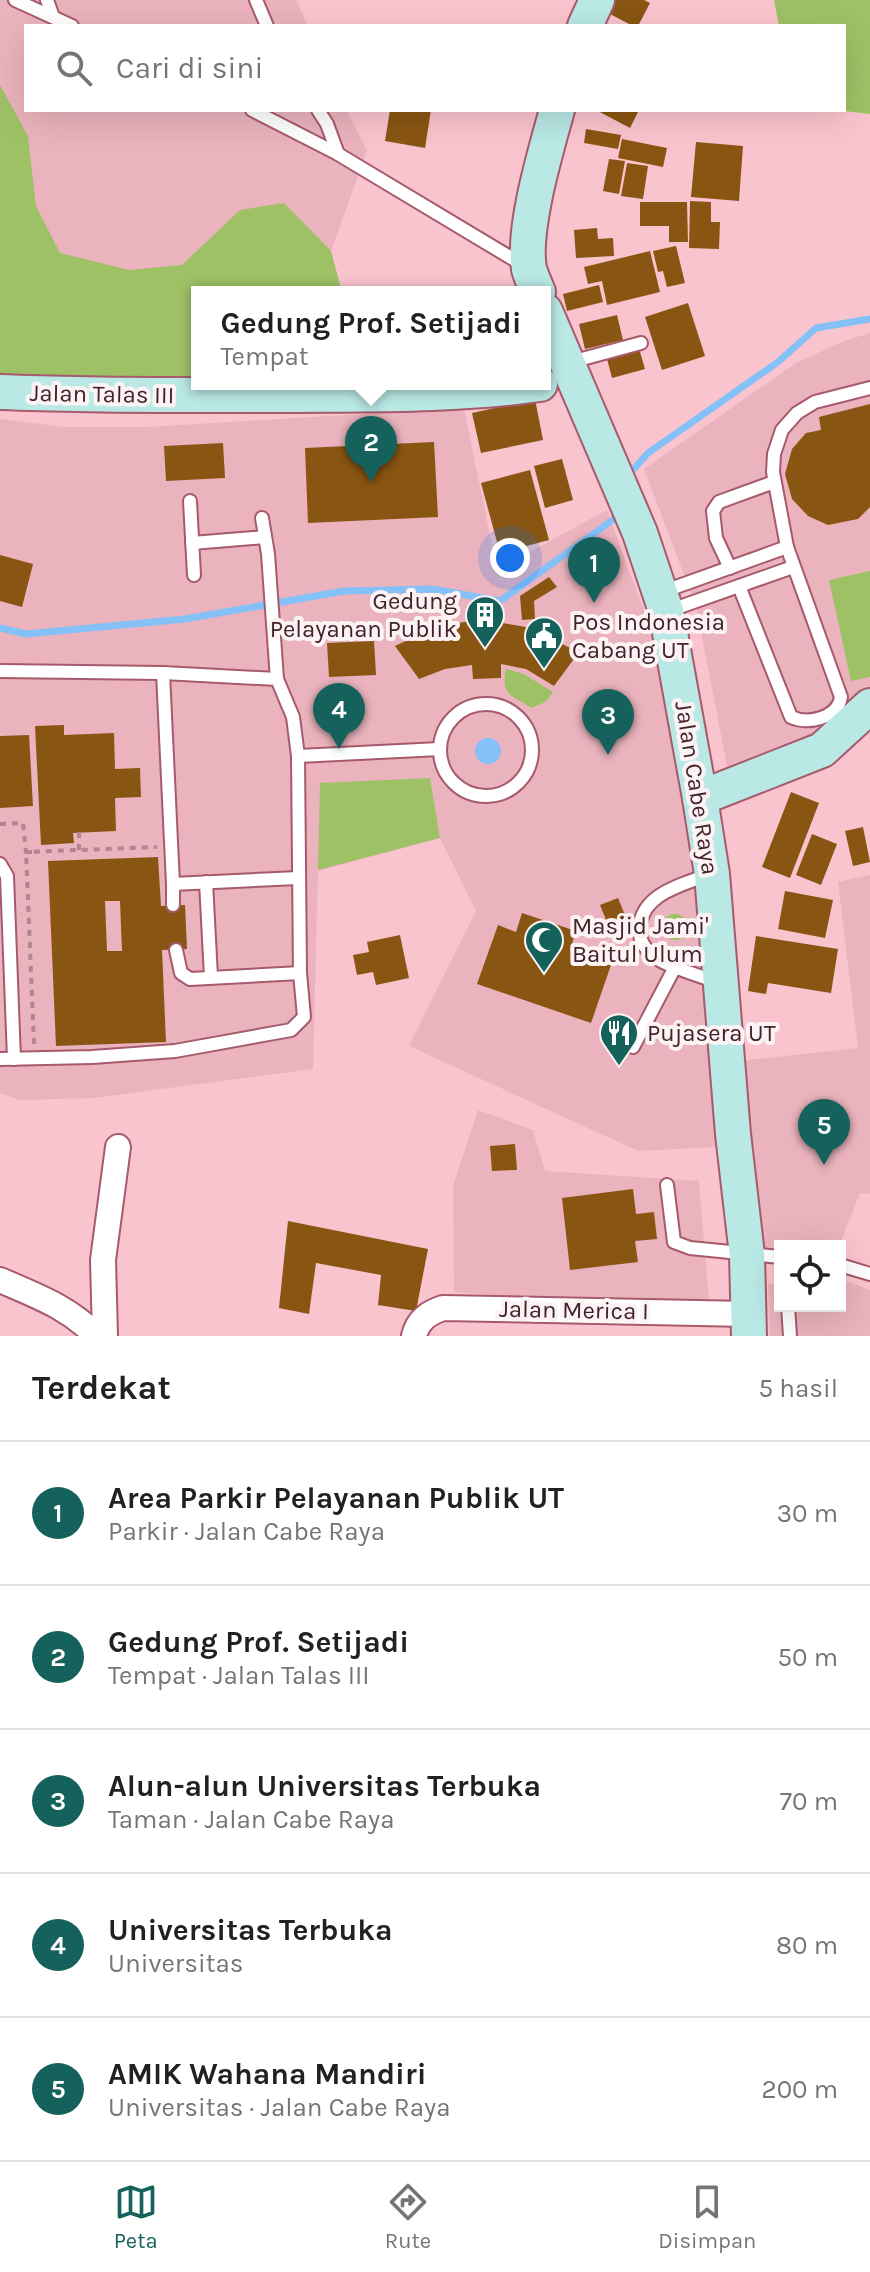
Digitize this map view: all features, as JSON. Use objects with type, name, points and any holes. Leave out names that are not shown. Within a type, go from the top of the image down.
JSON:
[{"type":"main road","points":[[586,24],[597,0]]},
{"type":"main road","points":[[534,280],[529,244],[538,185],[556,112]]},
{"type":"main road","name":"Jalan Cabe Raya","points":[[551,344],[557,377],[620,487],[640,533],[663,602],[712,874],[733,1134],[763,1256],[748,1325]]},
{"type":"main road","name":"Jalan Talas III","points":[[0,392],[74,395],[428,395],[493,390]]},
{"type":"main road","points":[[700,798],[822,750],[870,706]]},
{"type":"street","points":[[105,1336],[104,1241],[118,1147]]},
{"type":"street","points":[[0,1280],[63,1307],[97,1336]]},
{"type":"street","name":"Jalan Merica I","points":[[414,1336],[417,1324],[443,1308],[748,1325]]},
{"type":"lane","points":[[15,0],[68,24]]},
{"type":"lane","points":[[47,0],[53,17]]},
{"type":"lane","points":[[256,0],[266,24]]},
{"type":"lane","points":[[256,112],[338,154],[534,280]]},
{"type":"lane","points":[[319,112],[338,154]]},
{"type":"lane","points":[[557,377],[641,343]]},
{"type":"lane","points":[[739,586],[791,717],[808,722],[833,713],[839,708],[841,697],[787,547],[774,482],[774,454],[782,430],[797,413],[815,402],[870,388]]},
{"type":"lane","points":[[730,568],[716,538],[713,511],[719,502],[774,482]]},
{"type":"lane","points":[[190,501],[194,575]]},
{"type":"lane","points":[[0,1059],[175,1051],[291,1030],[304,1017],[300,973],[298,756],[293,717],[277,679],[268,554],[262,518]]},
{"type":"lane","points":[[192,543],[265,537]]},
{"type":"lane","points":[[663,602],[730,568],[787,547]]},
{"type":"lane","points":[[663,602],[739,586],[793,567]]},
{"type":"lane","points":[[0,671],[163,673],[277,679]]},
{"type":"lane","points":[[163,673],[173,905]]},
{"type":"lane","points":[[489,704],[503,707],[516,715],[525,726],[532,749],[528,769],[513,788],[500,795],[482,797],[465,792],[451,780],[442,764],[440,749],[443,733],[450,721],[461,711],[475,705],[489,704]]},
{"type":"lane","points":[[298,756],[440,749]]},
{"type":"lane","points":[[0,864],[7,876],[14,1059]]},
{"type":"lane","points":[[712,874],[687,882],[647,903],[640,920],[640,939],[661,961],[722,985]]},
{"type":"lane","points":[[173,884],[298,878]]},
{"type":"lane","points":[[206,882],[211,977]]},
{"type":"lane","points":[[176,950],[181,973],[190,979],[300,973]]},
{"type":"lane","points":[[633,1047],[675,967]]},
{"type":"lane","points":[[667,1185],[674,1242],[690,1248],[763,1256]]},
{"type":"lane","points":[[846,1267],[870,1274]]},
{"type":"lane","points":[[788,1312],[790,1336]]},
{"type":"path","points":[[0,824],[23,823],[35,1058]]},
{"type":"path","points":[[79,832],[79,850]]},
{"type":"path","points":[[26,852],[171,846]]},
{"type":"shaded area","points":[[0,0],[296,0],[307,24],[24,24],[24,112],[348,112],[367,151],[331,251],[340,286],[191,286],[191,295],[0,387]]},
{"type":"shaded area","points":[[870,333],[870,689],[814,740],[729,776],[696,606],[644,469],[796,363]]},
{"type":"shaded area","points":[[464,408],[497,570],[607,510],[662,660],[694,854],[720,1063],[858,1048],[838,882],[870,875],[870,1194],[860,1193],[841,1240],[774,1240],[774,1250],[759,1249],[752,1145],[638,1151],[409,1046],[476,911],[440,838],[318,871],[313,1069],[93,1098],[20,1100],[0,1093],[0,419],[65,427],[145,427]]},
{"type":"shaded area","points":[[478,1110],[533,1130],[545,1171],[699,1181],[710,1312],[454,1292],[453,1186]]},
{"type":"shaded area","points":[[846,1281],[870,1290],[870,1336],[770,1336],[768,1284],[774,1283],[774,1312],[846,1312]]},
{"type":"green space","points":[[774,0],[870,0],[870,114],[846,111],[846,24],[779,24]]},
{"type":"green space","points":[[0,85],[28,136],[36,206],[60,253],[129,270],[182,265],[240,210],[284,203],[331,251],[340,286],[191,286],[191,384],[0,387]]},
{"type":"green space","points":[[870,571],[870,677],[851,681],[829,580]]},
{"type":"green space","points":[[506,669],[524,674],[553,692],[547,701],[532,708],[506,690]]},
{"type":"green space","points":[[430,778],[440,838],[318,870],[320,783]]},
{"type":"green space","points":[[675,914],[684,918],[688,927],[684,936],[675,940],[666,936],[662,927],[666,918]]},
{"type":"water","points":[[488,738],[497,742],[501,751],[497,760],[488,764],[479,760],[475,751],[479,742]]},
{"type":"building","points":[[614,0],[644,0],[650,3],[639,24],[629,24],[608,13]]},
{"type":"building","points":[[390,112],[431,112],[425,148],[385,141]]},
{"type":"building","points":[[600,112],[638,112],[630,128]]},
{"type":"building","points":[[586,129],[621,135],[618,149],[584,143]]},
{"type":"building","points":[[622,139],[667,148],[663,167],[618,158]]},
{"type":"building","points":[[696,142],[743,146],[739,201],[691,197]]},
{"type":"building","points":[[609,159],[625,161],[619,194],[603,191]]},
{"type":"building","points":[[627,163],[648,166],[643,199],[621,196]]},
{"type":"building","points":[[690,201],[711,202],[711,222],[720,222],[719,249],[689,248]]},
{"type":"building","points":[[640,202],[687,202],[688,242],[669,242],[669,226],[640,226]]},
{"type":"building","points":[[597,228],[598,239],[613,238],[614,256],[576,258],[574,230]]},
{"type":"building","points":[[676,246],[685,283],[667,287],[663,271],[658,272],[653,251]]},
{"type":"building","points":[[650,251],[660,292],[607,305],[602,281],[588,284],[584,267]]},
{"type":"building","points":[[599,285],[603,302],[567,311],[563,294]]},
{"type":"building","points":[[688,303],[705,356],[662,370],[645,317]]},
{"type":"building","points":[[617,315],[623,340],[585,349],[579,324]]},
{"type":"building","points":[[638,345],[645,369],[612,378],[606,355]]},
{"type":"building","points":[[535,399],[543,440],[481,453],[472,413]]},
{"type":"building","points":[[870,404],[870,507],[858,519],[828,525],[808,516],[792,499],[785,474],[792,449],[806,433],[821,430],[819,417]]},
{"type":"building","points":[[434,442],[438,517],[308,523],[305,448]]},
{"type":"building","points":[[223,443],[225,478],[166,481],[164,446]]},
{"type":"building","points":[[562,459],[573,500],[545,508],[534,466]]},
{"type":"building","points":[[530,470],[549,540],[500,553],[481,483]]},
{"type":"building","points":[[0,555],[33,564],[22,607],[0,601]]},
{"type":"building","points":[[549,577],[557,587],[534,601],[535,619],[522,620],[520,596]]},
{"type":"building","name":"Gedung Pelayanan Publik","points":[[478,619],[526,627],[579,652],[554,686],[526,669],[501,664],[501,678],[473,679],[472,665],[445,669],[419,679],[395,646],[431,629]]},
{"type":"building","points":[[374,641],[376,675],[329,677],[327,643]]},
{"type":"building","points":[[64,725],[64,735],[114,733],[115,769],[140,768],[141,797],[115,798],[116,831],[73,833],[74,843],[41,845],[35,726]]},
{"type":"building","points":[[29,735],[33,806],[0,808],[0,736]]},
{"type":"building","points":[[791,792],[819,803],[790,878],[762,867]]},
{"type":"building","points":[[863,827],[870,862],[853,866],[845,831]]},
{"type":"building","points":[[812,834],[837,844],[821,885],[796,875]]},
{"type":"building","points":[[158,857],[161,906],[185,905],[187,949],[162,950],[166,1042],[56,1046],[48,861]],"holes":[[[105,901],[120,901],[122,951],[107,951]]]},
{"type":"building","points":[[785,891],[833,900],[825,938],[778,929]]},
{"type":"building","points":[[618,898],[627,920],[609,927],[600,905]]},
{"type":"building","name":"Masjid Jami' Baitul Ulum","points":[[522,913],[576,931],[570,950],[611,965],[591,1023],[477,984],[498,925],[516,932]]},
{"type":"building","points":[[400,935],[409,978],[376,985],[373,972],[357,975],[353,955],[369,952],[367,942]]},
{"type":"building","points":[[756,936],[838,949],[831,993],[768,983],[766,994],[748,991]]},
{"type":"building","points":[[515,1144],[517,1170],[492,1171],[490,1146]]},
{"type":"building","points":[[633,1189],[636,1214],[654,1212],[657,1239],[635,1241],[638,1262],[570,1270],[562,1198]]},
{"type":"building","points":[[288,1221],[428,1249],[416,1311],[378,1305],[381,1275],[316,1263],[309,1314],[279,1308]]},
{"type":"waterway","points":[[629,480],[631,472],[648,453],[778,362],[816,328],[870,319]]},
{"type":"waterway","points":[[0,628],[26,634],[185,619],[344,591],[432,589],[500,601],[614,519],[617,510]]},
{"type":"place","name":"Gedung Prof. Setijadi","points":[[371,482]]},
{"type":"place","name":"Area Parkir Pelayanan Publik UT","points":[[594,603]]},
{"type":"place","name":"Gedung Pelayanan Publik","points":[[485,649]]},
{"type":"place","name":"Pos Indonesia Cabang UT","points":[[544,670]]},
{"type":"place","name":"Universitas Terbuka","points":[[339,749]]},
{"type":"place","name":"Alun-alun Universitas Terbuka","points":[[608,755]]},
{"type":"place","name":"Masjid Jami' Baitul Ulum","points":[[544,974]]},
{"type":"place","name":"Pujasera UT","points":[[619,1067]]},
{"type":"place","name":"AMIK Wahana Mandiri","points":[[824,1165]]}]
